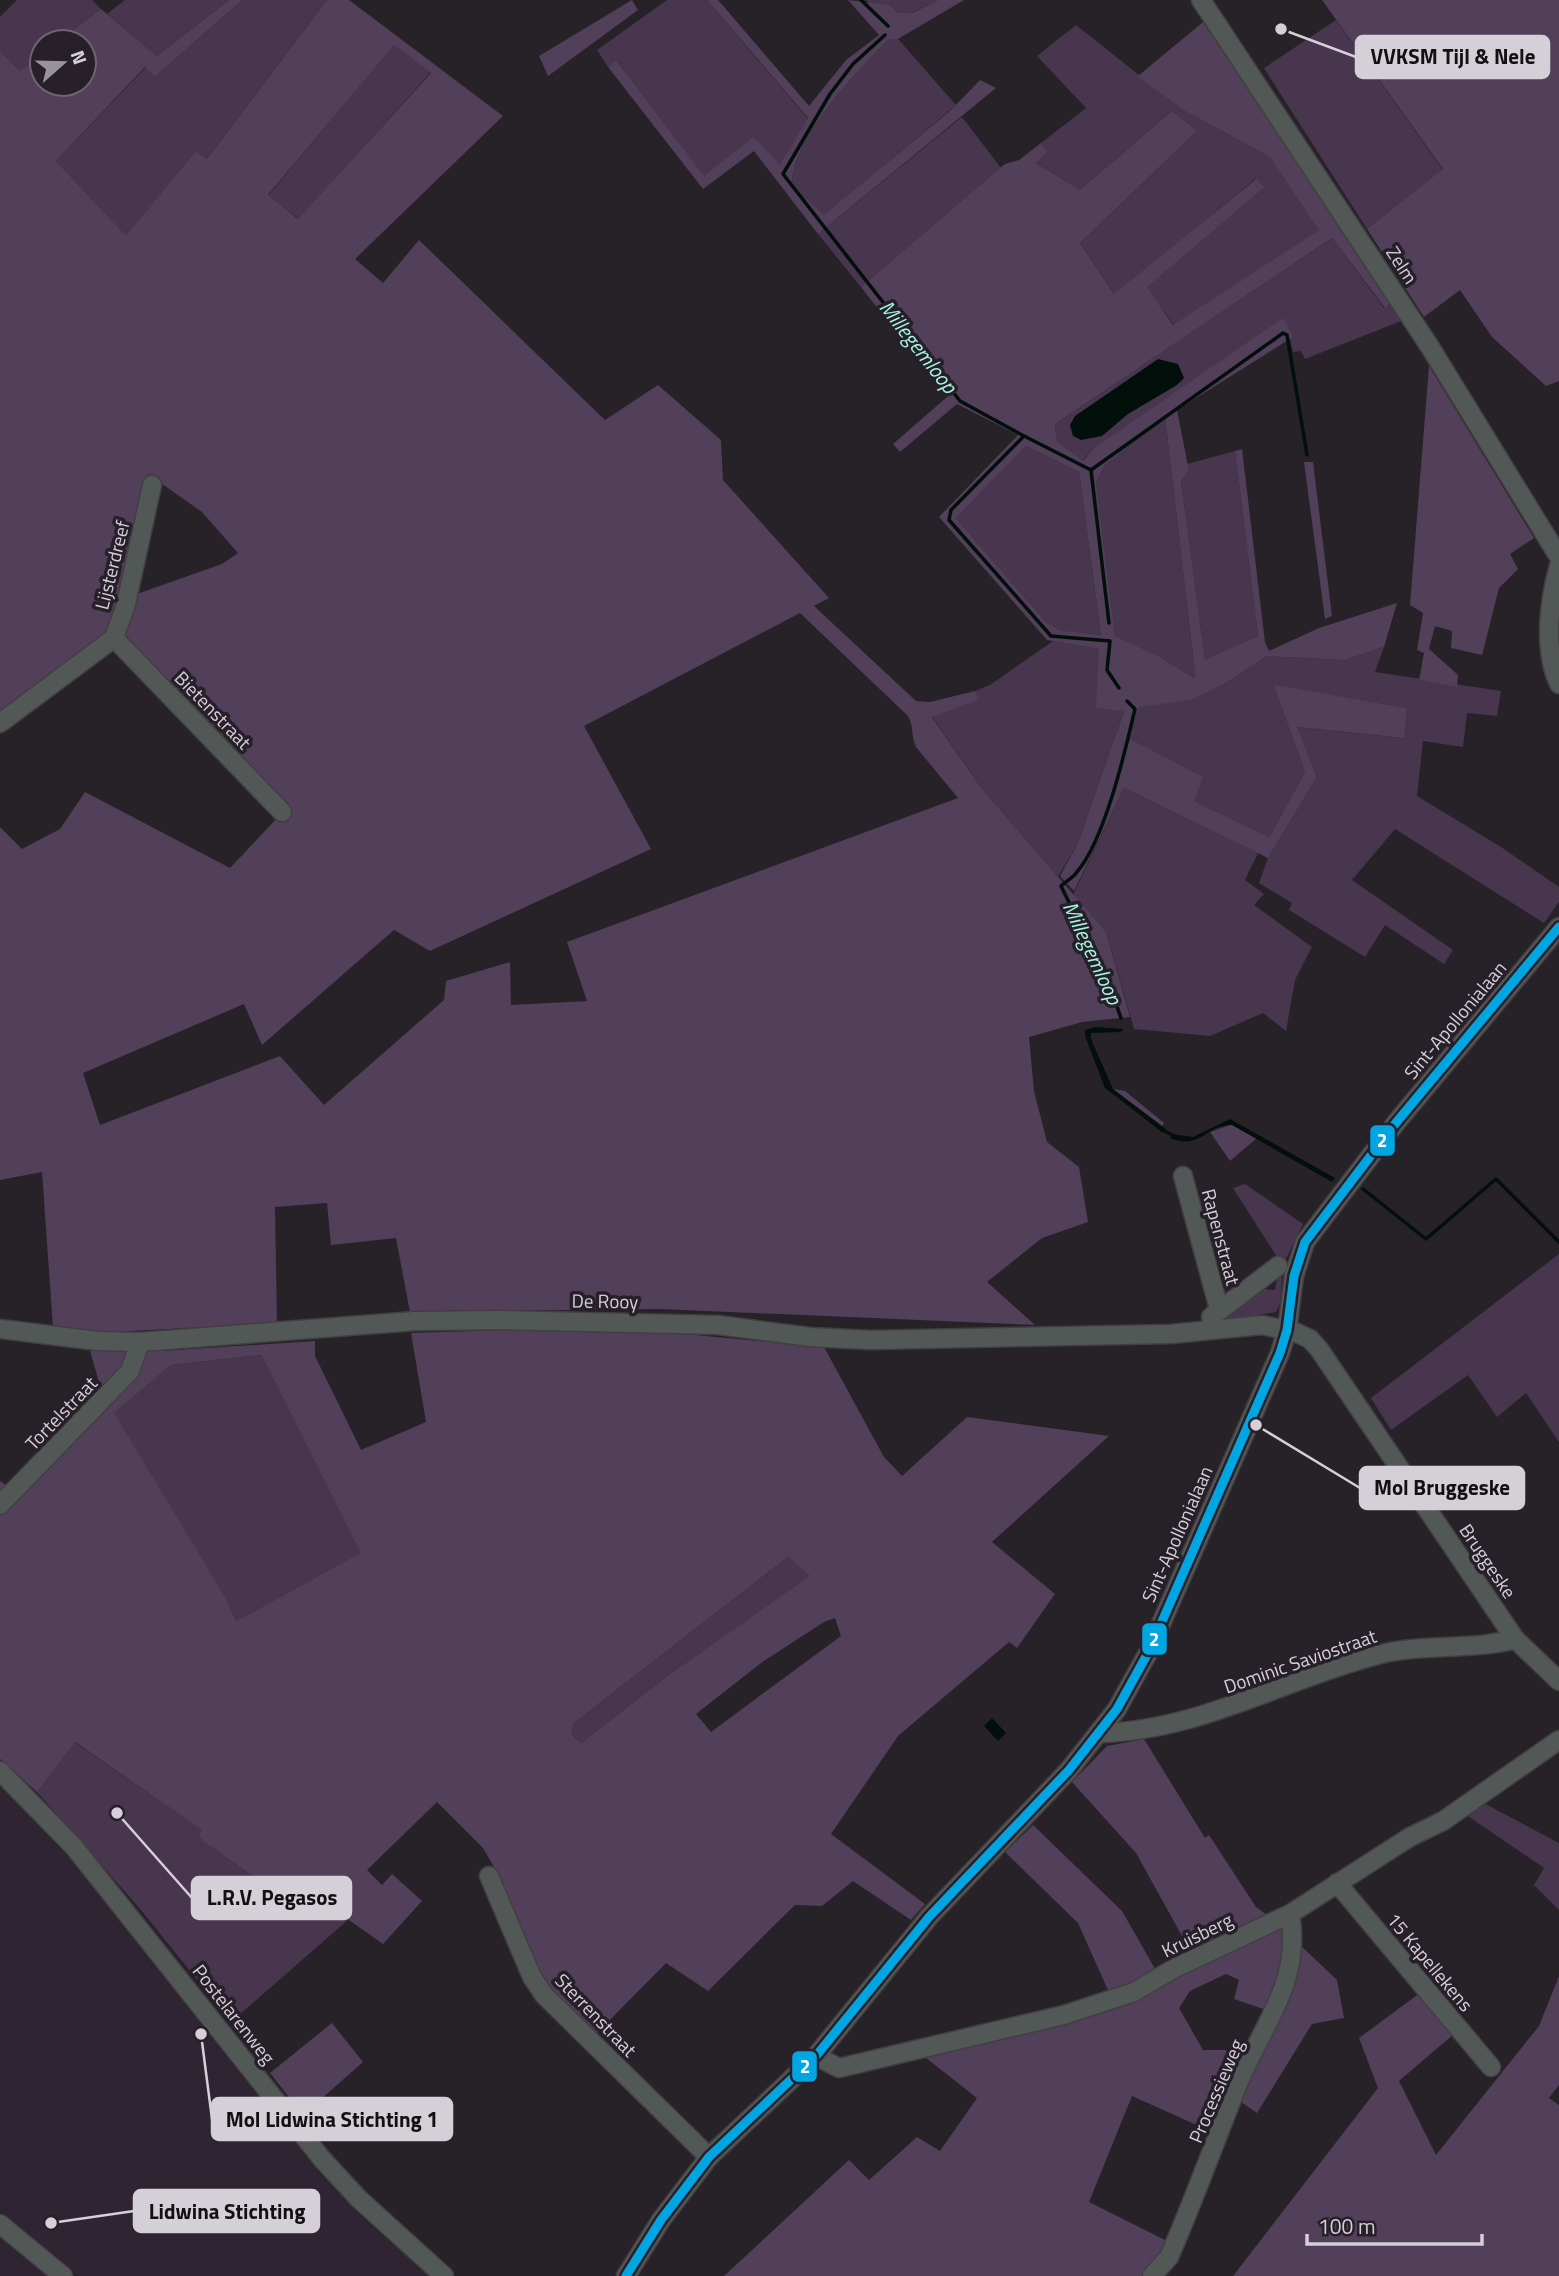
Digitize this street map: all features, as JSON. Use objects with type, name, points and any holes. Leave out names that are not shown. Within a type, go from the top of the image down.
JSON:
[{"type":"street","name":"Zelm","points":[[1201,0],[1430,347],[1559,557]]},
{"type":"street","name":"Lijsterdreef","points":[[0,723],[114,638],[126,604],[152,485]]},
{"type":"street","points":[[1559,566],[1551,597],[1552,664],[1559,684]]},
{"type":"street","name":"Bietenstraat","points":[[114,638],[282,812]]},
{"type":"street","name":"Sint-Apollonialaan","points":[[626,2276],[661,2220],[709,2157],[816,2056],[929,1917],[1100,1733],[1129,1690],[1149,1651],[1280,1353],[1287,1330],[1294,1276],[1305,1242],[1395,1124],[1559,927]]},
{"type":"street","name":"Rapenstraat","points":[[1183,1175],[1219,1309]]},
{"type":"street","points":[[1210,1331],[1210,1320],[1219,1309],[1278,1266]]},
{"type":"street","name":"De Rooy","points":[[0,1329],[98,1341],[140,1342],[415,1321],[501,1320],[718,1325],[810,1337],[870,1340],[1210,1331],[1262,1325],[1287,1330]]},
{"type":"street","name":"Bruggeske","points":[[1287,1330],[1310,1339],[1319,1349],[1515,1639],[1559,1681]]},
{"type":"street","name":"Tortelstraat","points":[[0,1506],[130,1371],[140,1342]]},
{"type":"street","name":"Dominic Saviostraat","points":[[1100,1733],[1142,1730],[1218,1711],[1380,1654],[1515,1639]]},
{"type":"street","name":"Kruisberg","points":[[816,2056],[839,2068],[1097,2006],[1134,1992],[1184,1964],[1290,1914],[1410,1837],[1443,1821],[1559,1740]]},
{"type":"street","name":"Postelarenweg","points":[[0,1771],[75,1847],[322,2159],[359,2199],[444,2276]]},
{"type":"street","name":"Sterrenstraat","points":[[489,1876],[532,1977],[544,1995],[709,2157]]},
{"type":"street","name":"15 Kapellekens","points":[[1337,1883],[1491,2067]]},
{"type":"street","name":"Processieweg","points":[[1152,2276],[1169,2257],[1239,2081],[1285,1990],[1293,1931],[1290,1914]]},
{"type":"street","points":[[0,2224],[63,2276]]},
{"type":"shaded area","points":[[17,0],[92,0],[101,9],[76,28],[28,28],[28,65],[20,71],[0,51],[0,17]]},
{"type":"shaded area","points":[[125,0],[229,0],[157,56],[107,14]]},
{"type":"shaded area","points":[[229,0],[242,0],[155,77],[145,67],[56,161],[126,236],[196,151],[207,159],[327,0],[349,0],[503,116],[355,259],[383,283],[419,240],[605,420],[658,385],[721,440],[723,480],[829,598],[814,606],[916,701],[930,702],[975,691],[978,700],[932,717],[982,789],[1106,932],[1130,1017],[1082,1022],[1029,1037],[1034,1091],[1047,1142],[1079,1167],[1088,1222],[1042,1238],[987,1282],[1035,1325],[660,1309],[410,1312],[396,1238],[331,1245],[327,1203],[275,1207],[277,1323],[111,1332],[53,1327],[42,1172],[0,1180],[0,827],[22,849],[60,829],[85,792],[230,868],[278,817],[129,647],[125,632],[134,595],[222,564],[238,553],[202,512],[148,474],[112,629],[0,713],[0,51],[20,71],[28,65],[28,98],[98,98],[98,28],[76,28],[101,9],[157,56]],"holes":[[[394,45],[431,73],[298,219],[268,195]],[[800,613],[908,716],[916,747],[958,798],[567,942],[587,1001],[511,1005],[510,962],[446,981],[444,1000],[324,1105],[280,1056],[100,1125],[83,1073],[244,1004],[262,1045],[394,930],[430,951],[651,849],[584,726]]]},
{"type":"shaded area","points":[[242,0],[327,0],[207,159],[196,152],[126,237],[56,161],[146,67],[155,77]]},
{"type":"shaded area","points":[[632,0],[638,10],[548,76],[539,56]]},
{"type":"shaded area","points":[[667,0],[707,0],[808,119],[780,166],[754,136],[704,177],[616,60],[608,67],[597,50]]},
{"type":"shaded area","points":[[707,0],[718,0],[809,106],[846,60],[879,35],[848,0],[889,5],[898,13],[912,13],[938,0],[964,0],[898,39],[888,40],[843,88],[814,128],[802,148],[792,186],[824,215],[951,110],[980,80],[996,88],[818,234],[754,151],[703,189],[608,67],[616,60],[704,176],[754,136],[780,165],[808,118]]},
{"type":"shaded area","points":[[866,0],[938,0],[911,13],[898,13]]},
{"type":"shaded area","points":[[1322,0],[1559,0],[1559,381],[1546,386],[1492,337],[1460,290],[1424,317],[1367,229],[1443,169]]},
{"type":"shaded area","points":[[1336,20],[1443,170],[1367,229],[1264,68]]},
{"type":"shaded area","points":[[1203,22],[1390,303],[1385,308],[1332,238],[1055,424],[1057,442],[1083,461],[1094,448],[1283,318],[1293,337],[1177,410],[1189,471],[1181,481],[1205,660],[1258,636],[1235,451],[1242,449],[1265,642],[1269,651],[1319,628],[1397,603],[1384,647],[1344,660],[1267,656],[1223,685],[1190,700],[1139,707],[1128,738],[1203,777],[1194,801],[1269,837],[1305,772],[1274,685],[1407,708],[1404,738],[1297,727],[1317,777],[1268,858],[1124,788],[1074,891],[1060,876],[1078,843],[1124,711],[1096,708],[1099,649],[1047,640],[939,517],[1018,435],[957,404],[900,452],[893,444],[947,397],[861,287],[1005,164],[1019,160],[1041,143],[1048,152],[1036,163],[1080,190],[1172,111],[1197,131],[1080,243],[1114,294],[1256,179],[1265,187],[1147,287],[1173,325],[1319,230],[1270,157],[1183,110],[1138,76]],"holes":[[[1165,417],[1195,673],[1194,678],[1160,657],[1115,636],[1096,483],[1104,466]],[[1026,446],[1079,472],[1101,635],[1059,630],[1046,622],[956,518]]]},
{"type":"shaded area","points":[[1076,25],[1183,110],[1270,157],[1320,230],[1174,325],[1146,287],[1265,187],[1255,179],[1115,295],[1080,243],[1197,131],[1172,111],[1080,190],[1036,163],[1048,152],[1041,143],[1086,108],[1037,56]]},
{"type":"shaded area","points":[[898,39],[956,105],[824,216],[792,186],[795,167],[803,147],[843,89],[888,40]]},
{"type":"shaded area","points":[[394,44],[431,72],[299,219],[268,196]]},
{"type":"shaded area","points":[[962,117],[1001,168],[861,287],[818,234]]},
{"type":"shaded area","points":[[1332,238],[1384,308],[1390,303],[1401,321],[1305,359],[1301,351],[1293,352],[1290,339],[1293,337],[1094,448],[1082,461],[1057,442],[1055,424]]},
{"type":"shaded area","points":[[1158,359],[1178,364],[1184,378],[1177,385],[1128,414],[1102,436],[1081,440],[1073,436],[1070,425],[1075,416]]},
{"type":"shaded area","points":[[1429,366],[1534,538],[1510,554],[1518,569],[1499,588],[1482,655],[1451,648],[1452,631],[1435,626],[1429,649],[1458,675],[1457,687],[1419,680],[1424,653],[1417,650],[1423,613],[1410,605]]},
{"type":"shaded area","points":[[1165,417],[1194,678],[1160,657],[1115,637],[1096,483],[1104,466]]},
{"type":"shaded area","points":[[1026,446],[1079,472],[1101,635],[1059,630],[1046,622],[956,518]]},
{"type":"shaded area","points":[[1235,451],[1258,636],[1205,661],[1181,481],[1189,471],[1187,464]]},
{"type":"shaded area","points":[[1304,462],[1313,462],[1332,616],[1325,619]]},
{"type":"shaded area","points":[[1053,641],[1100,649],[1124,711],[1078,843],[1058,877],[982,789],[932,716],[977,700],[975,691],[990,685]]},
{"type":"shaded area","points":[[1384,647],[1375,672],[1501,691],[1497,716],[1467,713],[1463,747],[1423,741],[1417,796],[1501,847],[1559,887],[1559,902],[1544,923],[1395,829],[1352,880],[1453,950],[1444,964],[1385,925],[1365,957],[1289,910],[1292,903],[1259,883],[1268,858],[1317,777],[1296,727],[1403,738],[1407,708],[1275,686],[1305,772],[1269,837],[1194,801],[1128,738],[1138,707],[1190,699],[1223,685],[1267,656],[1344,660]]},
{"type":"shaded area","points":[[1124,788],[1258,853],[1245,880],[1264,894],[1254,905],[1312,947],[1295,980],[1286,1031],[1263,1013],[1210,1036],[1134,1029],[1106,932],[1073,895]]},
{"type":"shaded area","points":[[1096,1027],[1123,1029],[1121,1032],[1091,1033],[1091,1039],[1113,1089],[1166,1129],[1163,1133],[1105,1088],[1085,1036],[1085,1030]]},
{"type":"shaded area","points":[[1113,1089],[1125,1091],[1164,1123],[1160,1130],[1117,1097]]},
{"type":"shaded area","points":[[1230,1119],[1335,1178],[1332,1182],[1232,1125],[1216,1128],[1189,1141],[1170,1138],[1173,1134],[1193,1137]]},
{"type":"shaded area","points":[[1233,1124],[1257,1138],[1230,1161],[1210,1132]]},
{"type":"shaded area","points":[[1245,1184],[1303,1224],[1285,1261],[1279,1255],[1277,1257],[1233,1188]]},
{"type":"shaded area","points":[[1559,1254],[1559,1442],[1526,1393],[1497,1417],[1468,1375],[1391,1430],[1371,1398]]},
{"type":"shaded area","points":[[1283,1267],[1280,1303],[1276,1312],[1225,1320],[1224,1312],[1259,1288],[1275,1290],[1279,1268]]},
{"type":"shaded area","points":[[531,1329],[653,1331],[824,1347],[884,1457],[902,1476],[967,1417],[1109,1436],[992,1542],[1055,1594],[1017,1648],[1009,1642],[898,1736],[831,1834],[925,1904],[911,1920],[853,1881],[822,1906],[795,1905],[708,1991],[666,1963],[594,2036],[543,1983],[493,1865],[483,1848],[437,1802],[367,1870],[382,1885],[392,1874],[422,1901],[383,1944],[329,1906],[311,1917],[204,1842],[198,1836],[202,1830],[75,1742],[37,1792],[0,1759],[0,1481],[21,1495],[101,1389],[90,1351],[161,1351],[315,1341],[315,1356],[361,1450],[426,1422],[411,1333]],"holes":[[[261,1355],[360,1553],[236,1621],[226,1598],[114,1413],[171,1365]],[[788,1557],[810,1576],[670,1674],[581,1743],[571,1734],[574,1723]],[[835,1618],[841,1636],[711,1732],[696,1714],[761,1663],[824,1622]]]},
{"type":"shaded area","points":[[261,1355],[360,1553],[236,1621],[226,1598],[113,1413],[171,1365]]},
{"type":"shaded area","points":[[788,1557],[811,1576],[670,1674],[581,1743],[571,1734],[574,1723]]},
{"type":"shaded area","points":[[992,1718],[1006,1733],[998,1741],[984,1726]]},
{"type":"shaded area","points":[[1144,1739],[1205,1838],[1209,1835],[1256,1907],[1271,1918],[1192,1954],[1136,1853],[1072,1782],[1107,1746]]},
{"type":"shaded area","points":[[74,1742],[203,1830],[198,1836],[204,1842],[311,1917],[329,1906],[349,1919],[231,2022],[141,1910],[37,1792]]},
{"type":"shaded area","points":[[0,1785],[70,1859],[319,2173],[365,2220],[430,2276],[78,2276],[0,2210]]},
{"type":"shaded area","points":[[1478,1800],[1559,1843],[1559,1910],[1534,1885],[1544,1868],[1462,1812]]},
{"type":"shaded area","points":[[1033,1825],[1122,1911],[1158,1974],[1111,1997],[1078,1923],[1005,1852]]},
{"type":"shaded area","points":[[1285,1923],[1285,1965],[1269,2011],[1234,1999],[1239,1980],[1226,1974],[1190,1991],[1179,2008],[1203,2050],[1247,2050],[1210,2131],[1132,2096],[1089,2202],[1169,2242],[1148,2276],[724,2276],[849,2160],[869,2180],[917,2137],[940,2151],[977,2098],[921,2054],[1194,1964]]},
{"type":"shaded area","points":[[1297,1942],[1337,1980],[1344,2018],[1312,2024],[1257,2113],[1238,2100],[1290,1995]]},
{"type":"shaded area","points":[[1559,1976],[1559,2085],[1549,2098],[1559,2105],[1559,2276],[1233,2276],[1378,2088],[1359,2038],[1420,1993],[1455,2033],[1399,2081],[1436,2155],[1539,2026]]},
{"type":"shaded area","points":[[332,2023],[363,2062],[303,2115],[270,2073]]},
{"type":"shaded area","points":[[0,2232],[51,2276],[0,2276]]},
{"type":"waterway","name":"Millegemloop","points":[[861,0],[888,26]]},
{"type":"waterway","name":"Millegemloop","points":[[885,35],[853,64],[830,94],[783,174],[960,401],[1024,436],[951,510],[949,520],[1051,636],[1110,641],[1107,670],[1119,688]]},
{"type":"waterway","points":[[1091,470],[1283,333],[1287,335],[1307,455]]},
{"type":"waterway","points":[[1024,436],[1091,470],[1109,623]]},
{"type":"waterway","name":"Millegemloop","points":[[1121,1018],[1109,984],[1061,886],[1075,874],[1087,857],[1105,817],[1120,771],[1135,709],[1127,701]]},
{"type":"waterway","name":"Millegemloop","points":[[1161,1129],[1176,1137]]},
{"type":"waterway","name":"Millegemloop","points":[[1363,1189],[1426,1239],[1496,1179],[1559,1242]]},
{"type":"transit line","name":"2","points":[[626,2276],[661,2220],[709,2157],[816,2056],[929,1917],[1069,1770],[1117,1709],[1149,1651],[1280,1353],[1287,1330],[1294,1276],[1305,1242],[1395,1124],[1559,927]]},
{"type":"place","name":"VVKSM Tijl & Nele","points":[[1281,29]]},
{"type":"place","name":"Mol Bruggeske","points":[[1256,1425]]},
{"type":"place","name":"L.R.V. Pegasos","points":[[117,1813]]},
{"type":"place","name":"Mol Lidwina Stichting 1","points":[[201,2034]]},
{"type":"place","name":"Lidwina Stichting","points":[[51,2223]]}]
